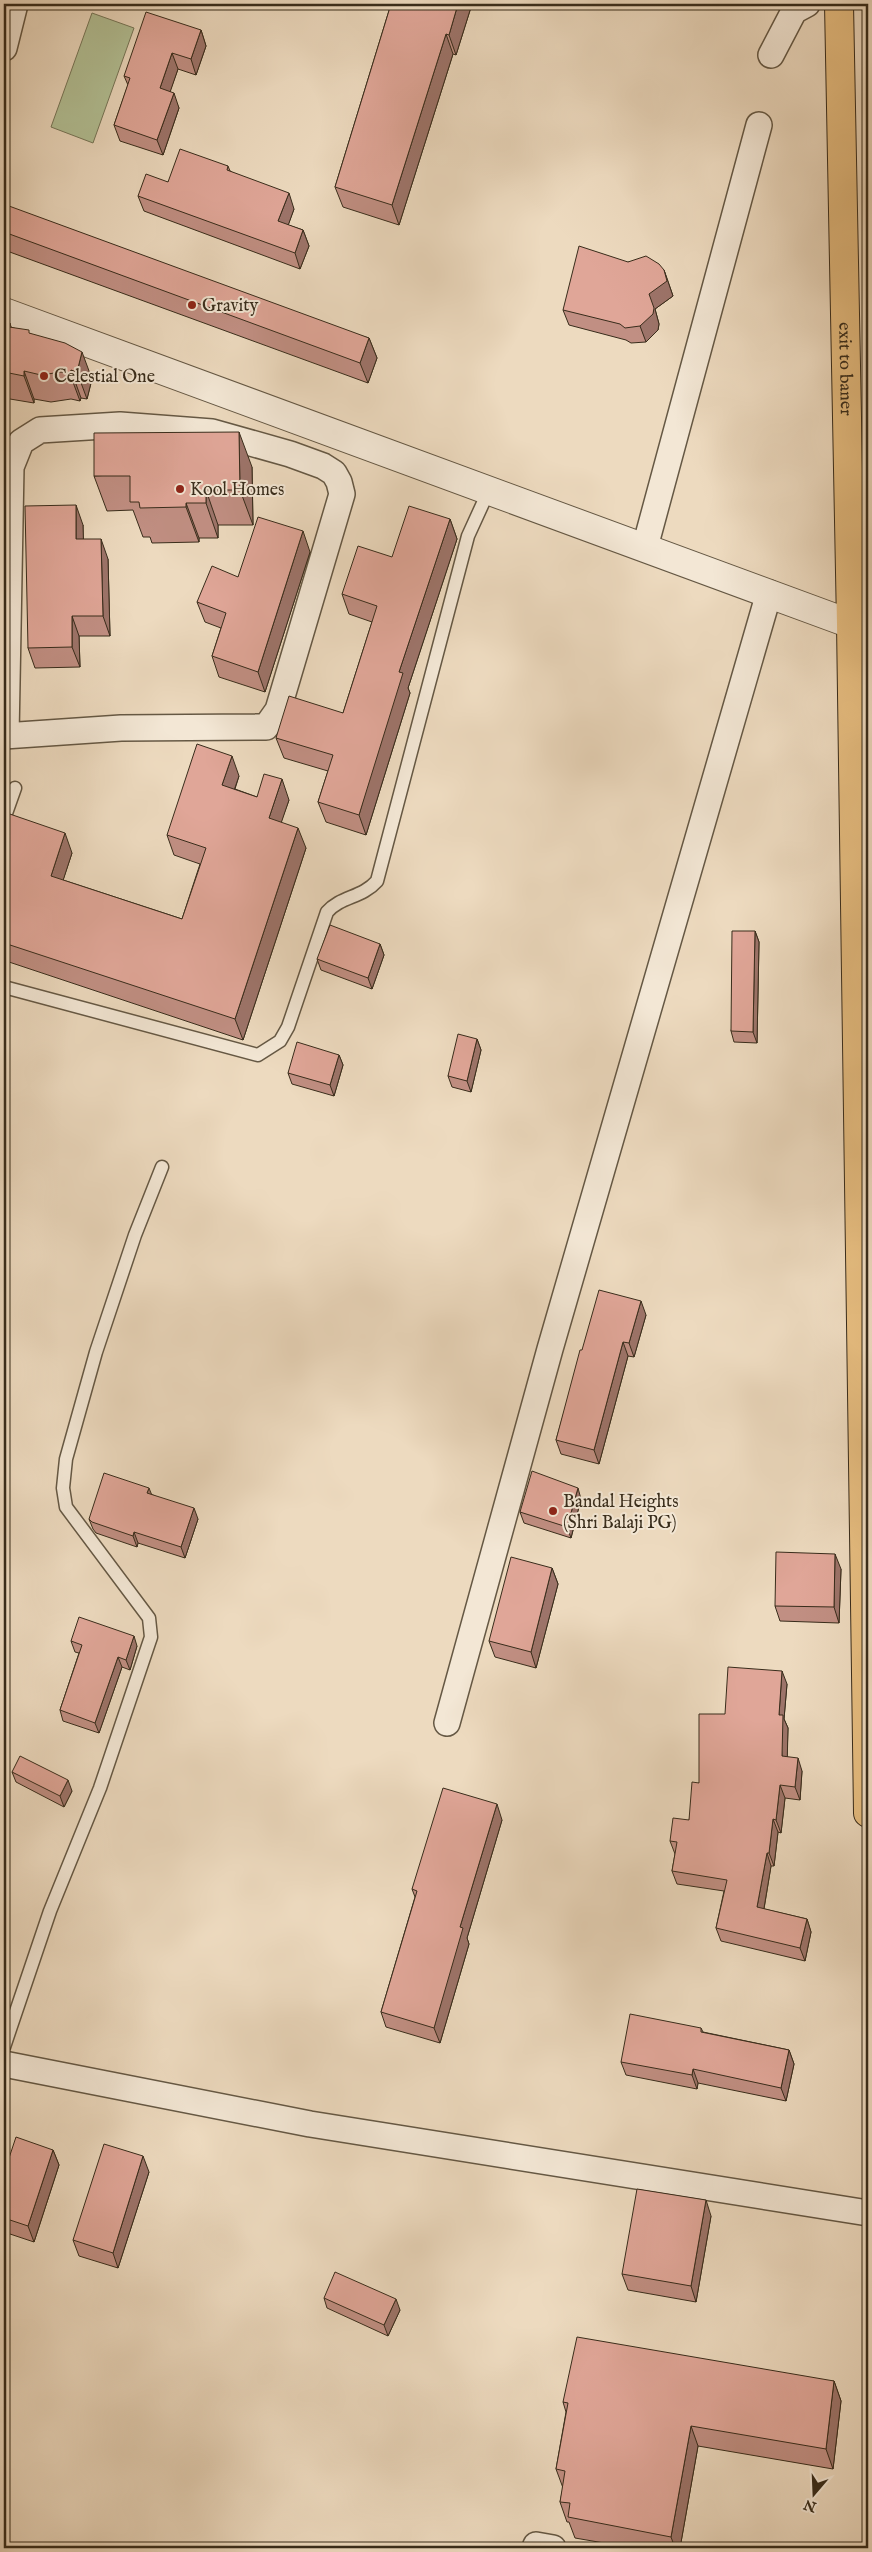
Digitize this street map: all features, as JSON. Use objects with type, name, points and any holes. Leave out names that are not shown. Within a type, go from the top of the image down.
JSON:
[{"type":"main road","name":"exit to baner","points":[[839,4],[866,1545],[868,1813]]},
{"type":"street","points":[[4,48],[15,4]]},
{"type":"street","points":[[770,55],[794,11],[807,4]]},
{"type":"street","points":[[644,547],[759,125]]},
{"type":"street","points":[[4,312],[851,624]]},
{"type":"street","points":[[120,425],[212,432],[290,454],[323,466],[334,473],[342,494],[278,710],[266,727],[121,728],[5,736],[11,468],[21,442],[40,430],[120,425]]},
{"type":"street","points":[[446,1723],[550,1349],[769,593]]},
{"type":"street","points":[[4,2064],[310,2124],[868,2213]]},
{"type":"street","points":[[535,2548],[536,2546],[553,2548]]},
{"type":"lane","points":[[4,987],[258,1055],[280,1041],[288,1027],[327,912],[334,904],[368,891],[377,881],[468,536],[489,490]]},
{"type":"lane","points":[[4,819],[15,788]]},
{"type":"lane","points":[[4,2047],[50,1911],[100,1788],[151,1637],[149,1618],[66,1507],[63,1488],[66,1459],[96,1352],[135,1235],[162,1167]]},
{"type":"green space","points":[[92,13],[134,28],[93,143],[51,127]]},
{"type":"building","points":[[391,4],[458,4],[449,35],[446,34],[392,205],[335,187]]},
{"type":"building","points":[[146,12],[201,30],[191,59],[172,53],[160,88],[174,93],[157,140],[114,125],[130,78],[124,76]]},
{"type":"building","points":[[180,149],[228,166],[227,170],[289,193],[278,221],[303,230],[295,253],[138,196],[146,174],[168,182]]},
{"type":"building","points":[[9,206],[369,338],[360,363],[4,232],[4,220]]},
{"type":"building","points":[[579,246],[628,262],[646,256],[659,264],[664,270],[667,281],[649,294],[654,308],[653,314],[640,326],[625,328],[620,324],[563,310]]},
{"type":"building","points":[[4,321],[10,323],[9,327],[29,330],[29,333],[65,343],[82,352],[77,372],[71,370],[70,374],[61,372],[41,375],[24,371],[24,376],[4,372]]},
{"type":"building","points":[[239,432],[240,490],[206,490],[206,503],[186,503],[186,507],[140,508],[139,502],[130,502],[130,476],[94,476],[94,433]]},
{"type":"building","points":[[76,505],[76,539],[101,539],[103,616],[72,616],[72,647],[28,648],[25,506]]},
{"type":"building","points":[[409,506],[450,519],[399,672],[403,673],[359,815],[318,802],[333,755],[276,738],[289,696],[343,713],[377,606],[342,594],[358,546],[392,557]]},
{"type":"building","points":[[258,517],[303,531],[258,672],[212,656],[226,613],[197,602],[212,566],[238,577]]},
{"type":"building","points":[[197,744],[232,756],[222,785],[257,797],[264,774],[282,779],[269,818],[298,828],[235,1019],[4,943],[4,812],[65,833],[51,876],[182,919],[206,848],[167,835]]},
{"type":"building","points":[[330,925],[380,944],[368,978],[317,959]]},
{"type":"building","points":[[732,931],[755,931],[753,1032],[731,1031]]},
{"type":"building","points":[[458,1034],[477,1039],[467,1081],[448,1076]]},
{"type":"building","points":[[297,1042],[339,1055],[330,1085],[288,1073]]},
{"type":"building","points":[[599,1290],[641,1301],[629,1343],[623,1342],[594,1450],[556,1440],[580,1350],[582,1350]]},
{"type":"building","name":"Bandal Heights (Shri Balaji PG)","points":[[532,1471],[578,1488],[567,1527],[520,1512]]},
{"type":"building","points":[[104,1473],[149,1488],[147,1493],[194,1508],[181,1547],[134,1532],[133,1536],[92,1522],[89,1519]]},
{"type":"building","points":[[776,1552],[835,1554],[834,1607],[775,1606]]},
{"type":"building","points":[[511,1557],[552,1568],[531,1652],[489,1641]]},
{"type":"building","points":[[79,1617],[134,1636],[126,1660],[118,1657],[95,1723],[60,1710],[82,1645],[71,1641]]},
{"type":"building","points":[[728,1667],[782,1671],[779,1715],[783,1715],[782,1756],[798,1758],[795,1787],[780,1785],[776,1820],[773,1819],[769,1853],[767,1853],[757,1907],[807,1919],[800,1948],[716,1928],[727,1880],[672,1871],[677,1842],[670,1841],[673,1818],[689,1820],[692,1782],[699,1783],[699,1714],[725,1714]]},
{"type":"building","points":[[20,1756],[68,1780],[60,1796],[12,1772]]},
{"type":"building","points":[[443,1788],[497,1804],[460,1927],[463,1928],[434,2028],[381,2012],[417,1891],[412,1889]]},
{"type":"building","points":[[630,2014],[701,2028],[701,2032],[789,2050],[781,2088],[693,2069],[692,2075],[621,2062]]},
{"type":"building","points":[[16,2137],[53,2150],[28,2226],[4,2218],[4,2173]]},
{"type":"building","points":[[104,2144],[143,2156],[113,2253],[73,2240]]},
{"type":"building","points":[[637,2189],[706,2200],[691,2286],[622,2274]]},
{"type":"building","points":[[335,2272],[396,2299],[384,2325],[324,2298]]},
{"type":"building","points":[[577,2337],[834,2381],[826,2449],[691,2426],[671,2537],[568,2517],[570,2503],[560,2502],[565,2471],[556,2469],[568,2403],[563,2402]]},
{"type":"place","name":"Gravity","points":[[192,305]]},
{"type":"place","name":"Celestial One","points":[[44,376]]},
{"type":"place","name":"Kool Homes","points":[[180,489]]},
{"type":"place","name":"Bandal Heights (Shri Balaji PG)","points":[[553,1511]]}]
